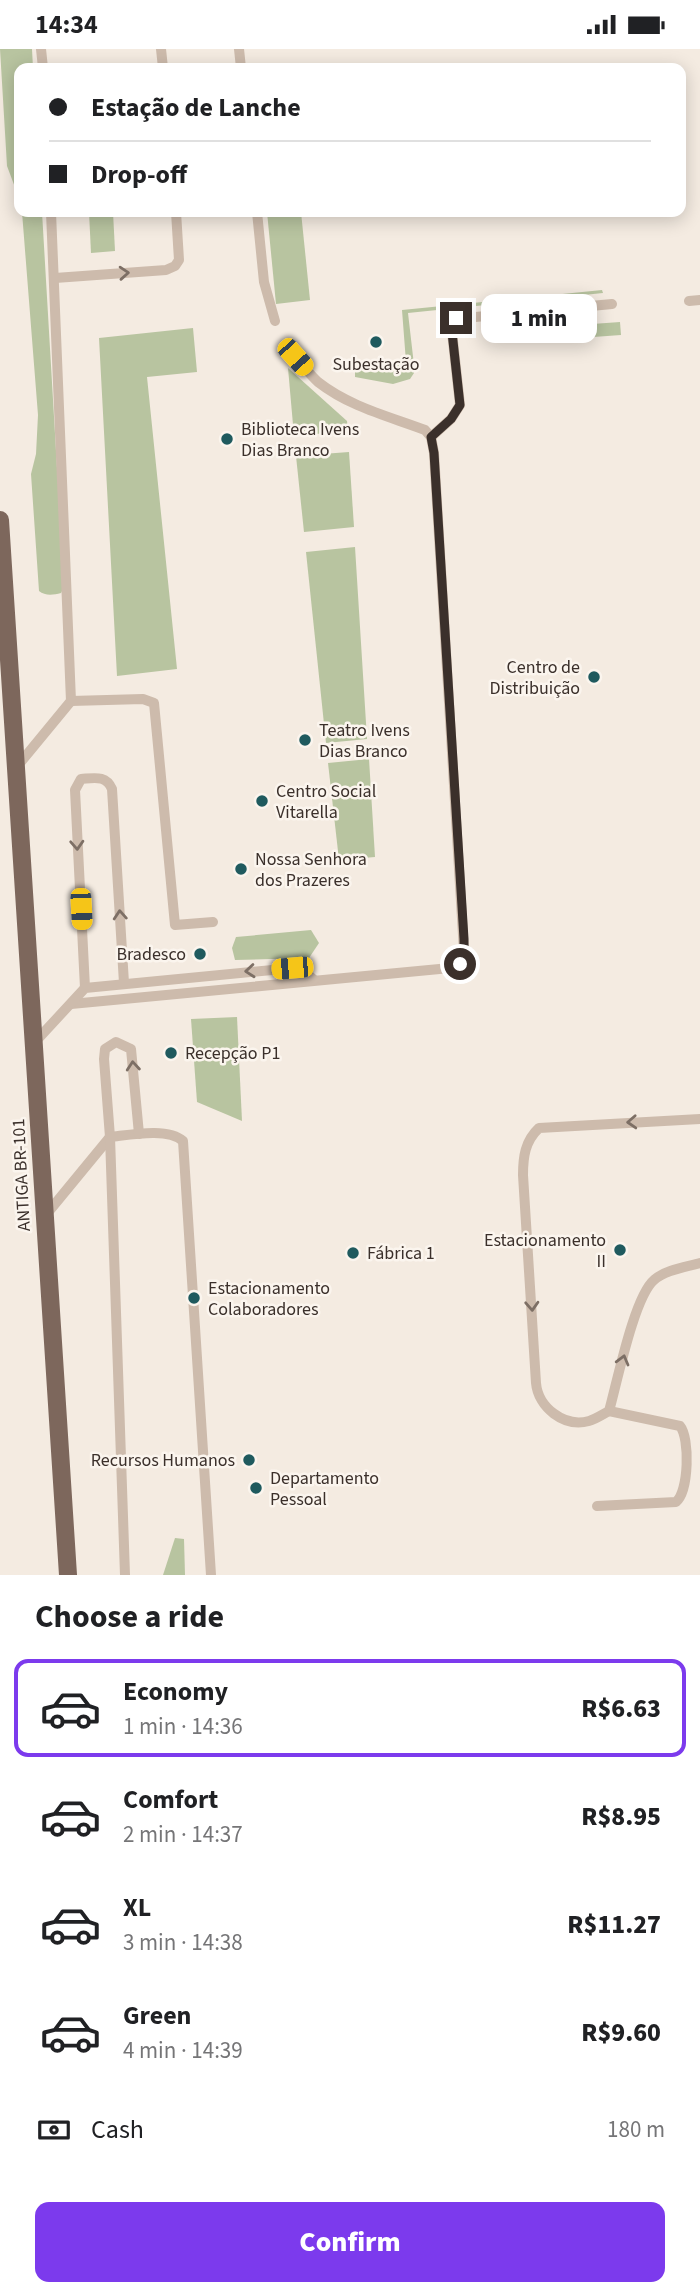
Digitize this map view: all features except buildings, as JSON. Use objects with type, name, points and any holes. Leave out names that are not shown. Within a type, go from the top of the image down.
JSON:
[{"type":"main road","name":"ANTIGA BR-101","points":[[0,520],[68,1575]]},
{"type":"lane","points":[[15,770],[71,701],[51,217]]},
{"type":"lane","points":[[55,278],[166,270],[175,266],[179,260],[176,217]]},
{"type":"lane","points":[[258,217],[264,282],[275,321]]},
{"type":"lane","points":[[431,437],[451,419],[460,405],[451,323],[454,319],[612,304]]},
{"type":"lane","points":[[71,1004],[450,968],[460,964],[464,951],[431,437],[425,430],[368,410],[334,393],[316,380],[295,357]]},
{"type":"lane","points":[[71,701],[144,699],[154,703],[175,925],[213,922]]},
{"type":"lane","points":[[85,988],[75,790],[81,779],[103,778],[109,782],[112,789],[124,983]]},
{"type":"lane","points":[[35,1042],[85,988],[292,968],[303,970],[314,980]]},
{"type":"lane","points":[[125,1575],[110,1137],[104,1059],[105,1049],[116,1042],[131,1049],[139,1134]]},
{"type":"lane","points":[[597,1506],[676,1502],[684,1492],[685,1436],[680,1426],[609,1411],[588,1421],[570,1421],[555,1415],[537,1397],[523,1175],[525,1150],[532,1134],[539,1128],[700,1119]]},
{"type":"lane","points":[[45,1216],[110,1137],[150,1133],[181,1138],[211,1575]]},
{"type":"lane","points":[[609,1411],[646,1290],[655,1279],[700,1263]]},
{"type":"green space","points":[[0,49],[32,49],[33,63],[14,63],[14,185],[7,166]]},
{"type":"green space","points":[[22,217],[42,217],[64,587],[61,593],[52,595],[39,591],[31,474],[36,454],[38,415]]},
{"type":"green space","points":[[89,217],[113,217],[115,251],[91,253]]},
{"type":"green space","points":[[267,217],[302,217],[310,300],[276,304]]},
{"type":"green space","points":[[602,290],[603,293],[408,313],[414,365],[414,373],[410,379],[393,384],[355,377],[355,370],[406,362],[402,310]]},
{"type":"green space","points":[[620,322],[621,335],[524,342],[523,329]]},
{"type":"green space","points":[[193,328],[197,372],[147,377],[177,669],[117,676],[99,338]]},
{"type":"green space","points":[[288,368],[347,421],[348,431],[294,436]]},
{"type":"green space","points":[[349,452],[354,527],[304,532],[296,456]]},
{"type":"green space","points":[[355,547],[367,739],[326,743],[306,552]]},
{"type":"green space","points":[[369,759],[375,857],[339,860],[328,763]]},
{"type":"green space","points":[[311,930],[319,943],[309,958],[235,960],[232,948],[236,937]]},
{"type":"green space","points":[[237,1017],[242,1121],[197,1102],[191,1019]]},
{"type":"green space","points":[[175,1538],[184,1539],[185,1575],[163,1575]]},
{"type":"place","name":"Subestação","points":[[376,342]]},
{"type":"place","name":"Biblioteca Ivens Dias Branco","points":[[227,439]]},
{"type":"place","name":"Centro de Distribuição","points":[[594,677]]},
{"type":"place","name":"Teatro Ivens Dias Branco","points":[[305,740]]},
{"type":"place","name":"Centro Social Vitarella","points":[[262,801]]},
{"type":"place","name":"Nossa Senhora dos Prazeres","points":[[241,869]]},
{"type":"place","name":"Bradesco","points":[[200,954]]},
{"type":"place","name":"Recepção P1","points":[[171,1053]]},
{"type":"place","name":"Estacionamento II","points":[[620,1250]]},
{"type":"place","name":"Fábrica 1","points":[[353,1253]]},
{"type":"place","name":"Estacionamento Colaboradores","points":[[194,1298]]},
{"type":"place","name":"Recursos Humanos","points":[[249,1460]]},
{"type":"place","name":"Departamento Pessoal","points":[[256,1488]]},
{"type":"route","points":[[456,318],[451,323],[460,405],[451,419],[431,437],[464,939],[460,964]]}]
